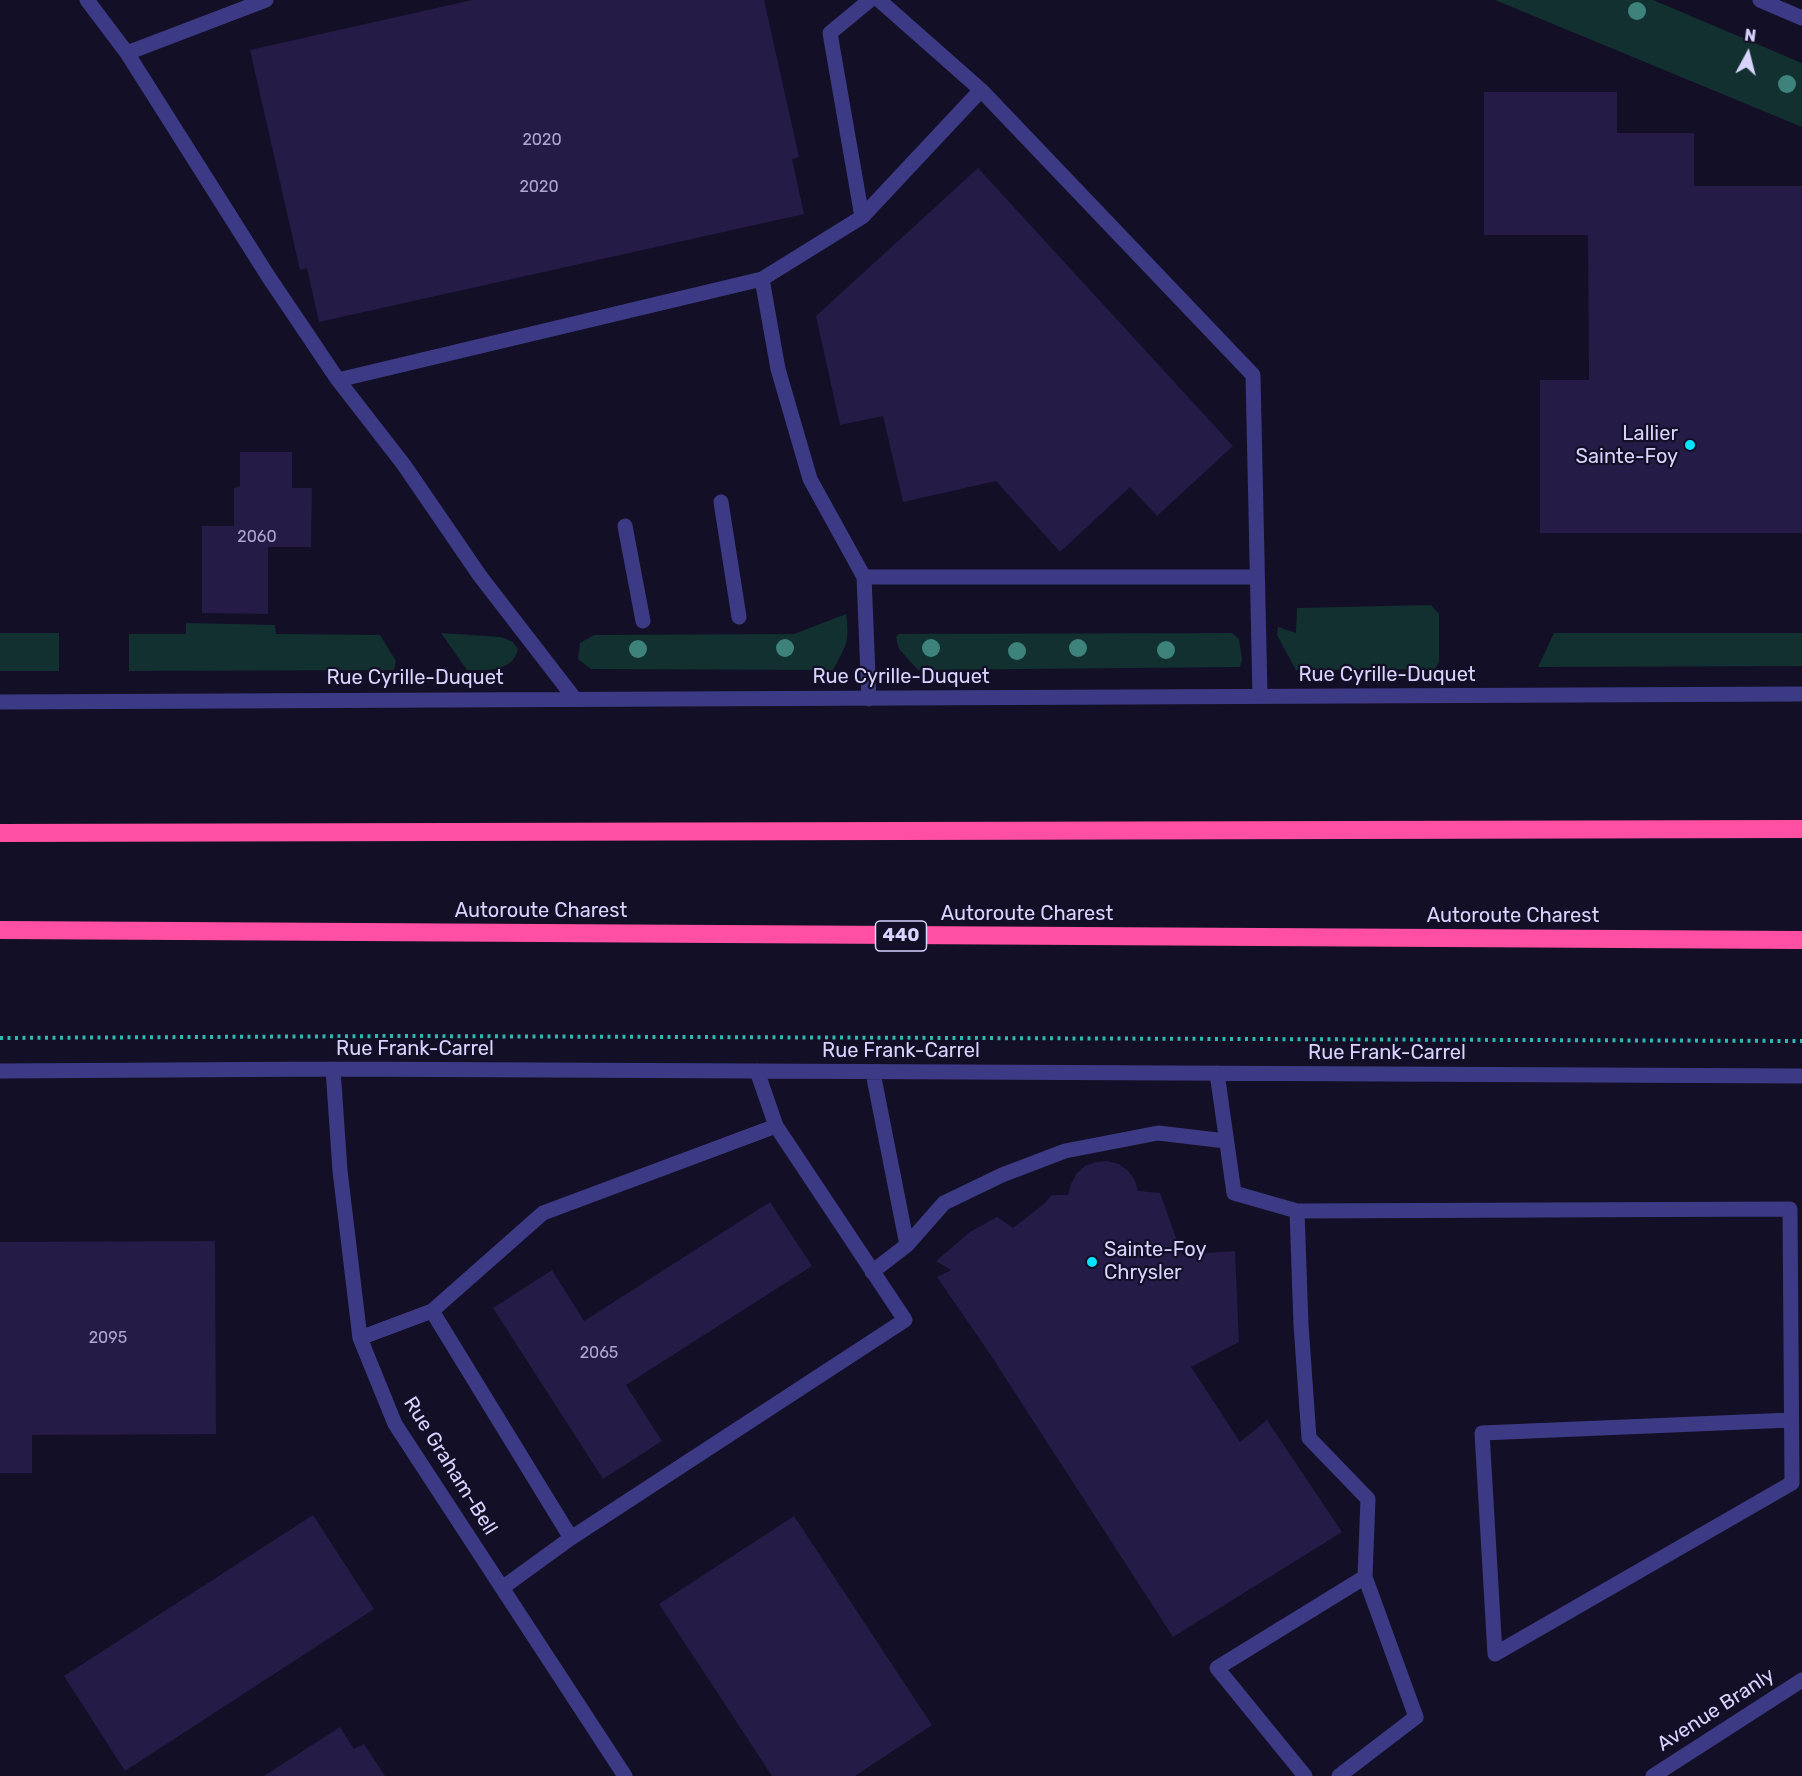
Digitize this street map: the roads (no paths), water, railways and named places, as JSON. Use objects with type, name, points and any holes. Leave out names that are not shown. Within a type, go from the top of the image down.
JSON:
[{"type":"highway","points":[[0,833],[1802,829]]},
{"type":"highway","name":"Autoroute Charest","points":[[0,930],[1802,940]]},
{"type":"street","points":[[87,0],[126,53],[268,276],[338,380],[404,465],[480,576],[575,699]]},
{"type":"street","points":[[126,53],[266,0]]},
{"type":"street","points":[[862,217],[830,33],[870,0]]},
{"type":"street","points":[[879,0],[981,90],[1252,375],[1260,696]]},
{"type":"street","points":[[1760,0],[1779,4],[1802,18]]},
{"type":"street","points":[[338,380],[762,279],[862,217],[981,90]]},
{"type":"street","points":[[762,279],[778,369],[810,479],[864,577],[869,699]]},
{"type":"street","points":[[721,502],[739,617]]},
{"type":"street","points":[[625,526],[643,621]]},
{"type":"street","points":[[864,577],[1257,577]]},
{"type":"street","name":"Rue Cyrille-Duquet","points":[[0,702],[1802,694]]},
{"type":"street","name":"Rue Frank-Carrel","points":[[0,1071],[333,1069],[1802,1076]]},
{"type":"street","name":"Rue Graham-Bell","points":[[333,1069],[340,1171],[360,1338],[395,1424],[626,1776]]},
{"type":"street","points":[[502,1588],[571,1538],[904,1320],[776,1126],[757,1071]]},
{"type":"street","points":[[873,1073],[907,1245]]},
{"type":"street","points":[[1217,1073],[1234,1193],[1297,1211],[1790,1209],[1792,1483],[1496,1654],[1482,1433],[1791,1420]]},
{"type":"street","points":[[360,1338],[432,1311],[543,1213],[776,1126]]},
{"type":"street","points":[[872,1272],[907,1245],[944,1203],[1002,1175],[1065,1151],[1158,1133],[1226,1141]]},
{"type":"street","points":[[1297,1211],[1301,1325],[1309,1438],[1368,1499],[1365,1576],[1416,1718],[1339,1776]]},
{"type":"street","points":[[432,1311],[571,1538]]},
{"type":"street","points":[[1305,1776],[1217,1668],[1365,1576]]},
{"type":"street","name":"Avenue Branly","points":[[1653,1776],[1802,1680]]},
{"type":"place","name":"Lallier Sainte-Foy","points":[[1690,445]]},
{"type":"place","name":"Sainte-Foy Chrysler","points":[[1092,1262]]}]
